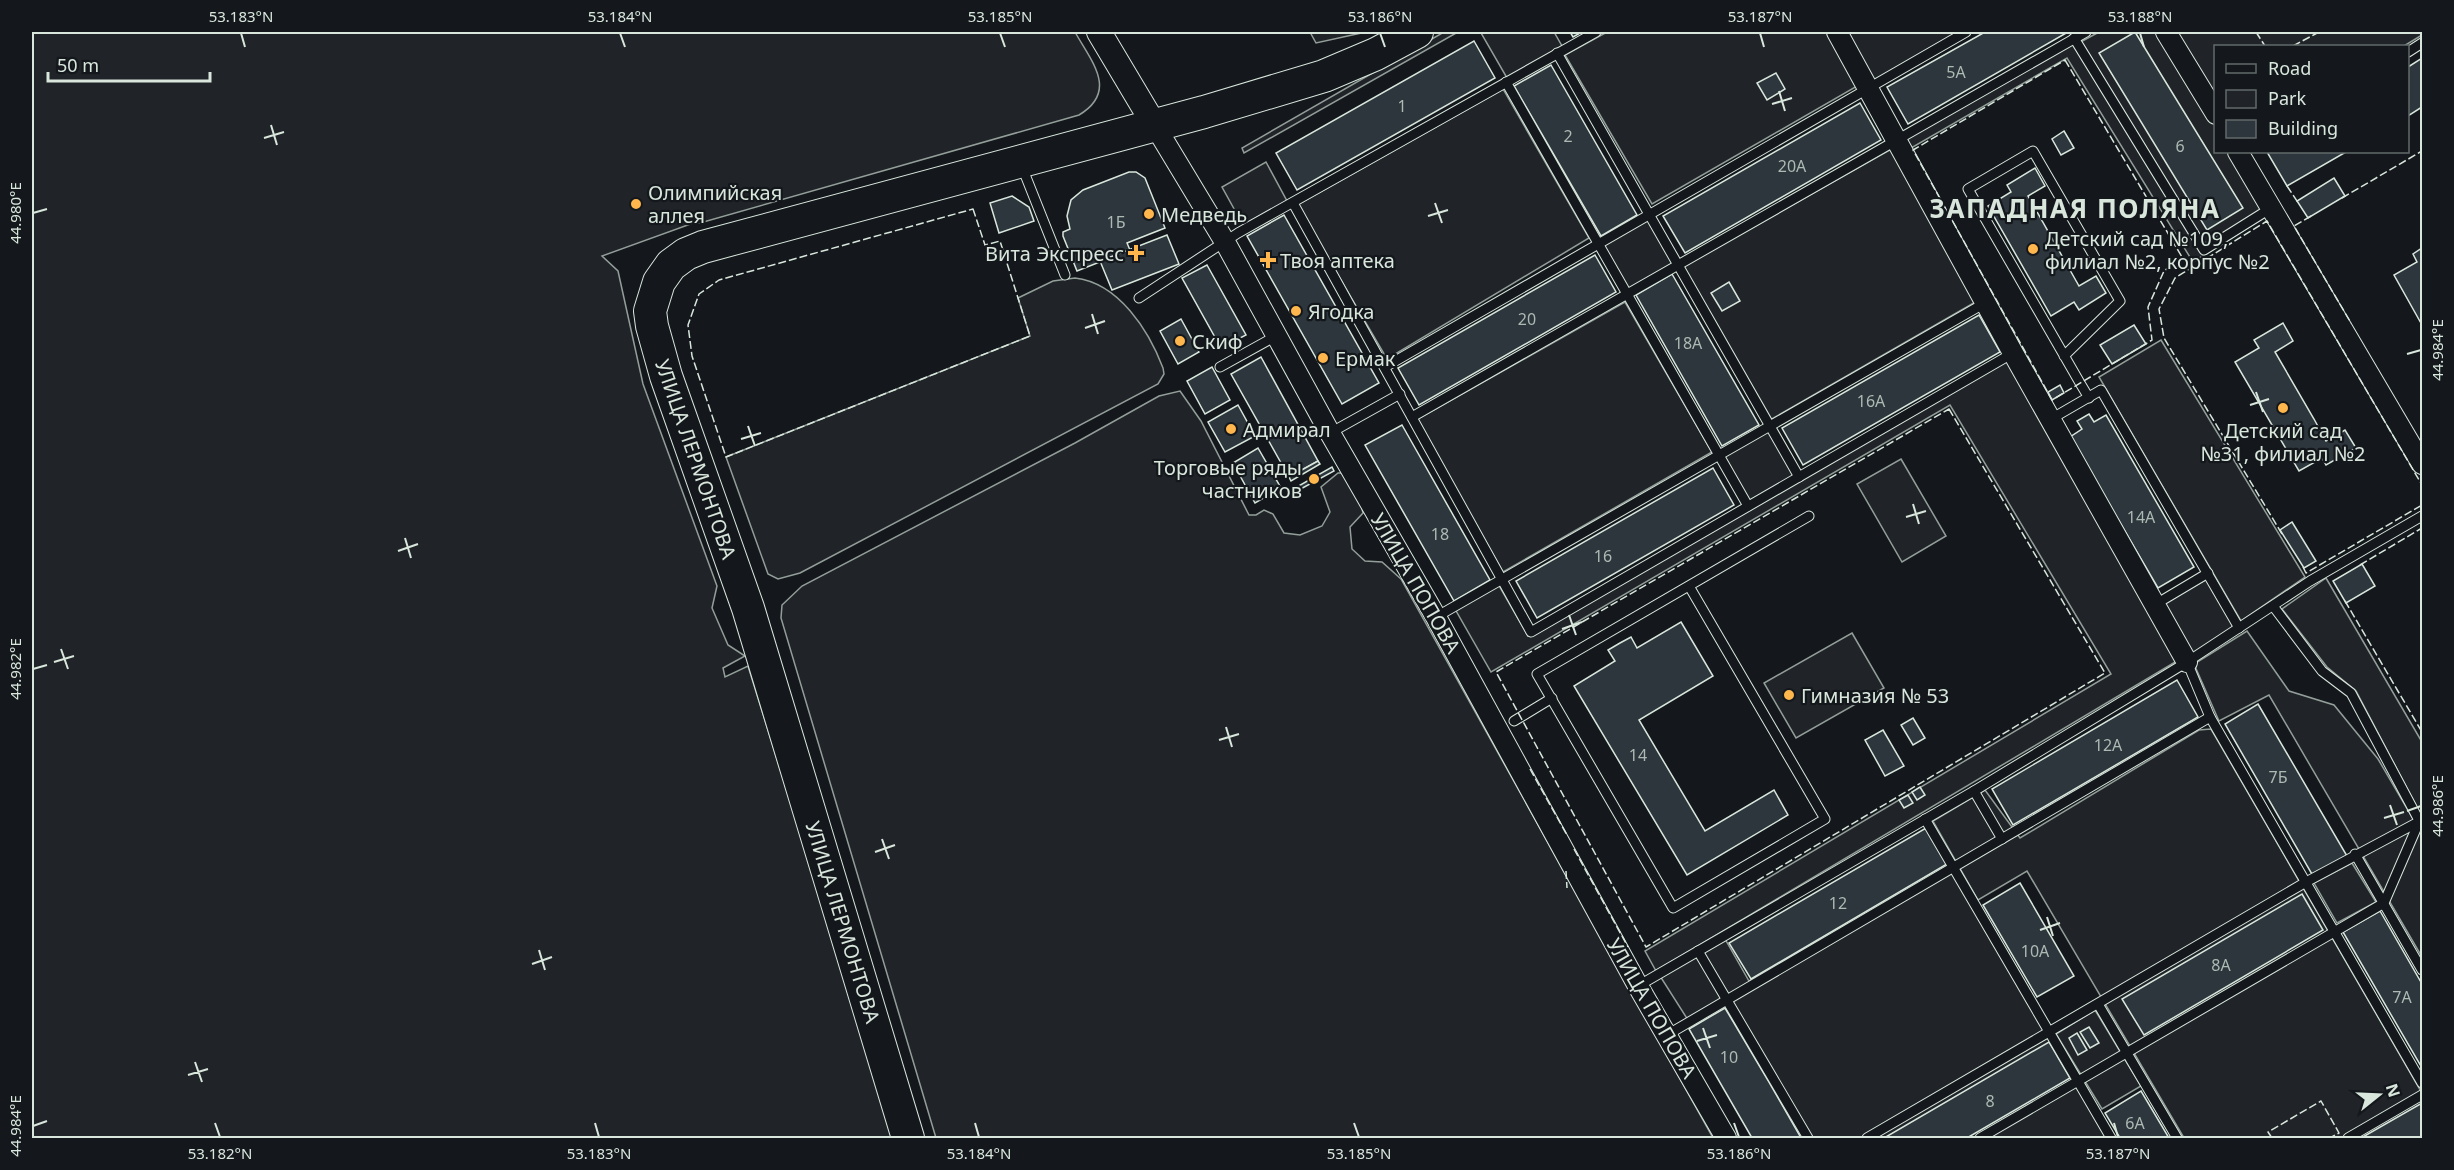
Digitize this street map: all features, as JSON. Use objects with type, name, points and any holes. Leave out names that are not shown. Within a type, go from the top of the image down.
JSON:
[{"type":"main road","name":"УЛИЦА ЛЕРМОНТОВА","points":[[908,1138],[748,608],[666,376],[650,311],[659,282],[671,265],[686,254],[703,247],[1155,126],[1324,76],[1376,54],[1417,32]]},
{"type":"street","name":"УЛИЦА ПОПОВА","points":[[1099,32],[1225,242],[1330,433],[1436,617],[1638,986],[1726,1138]]},
{"type":"street","points":[[1837,32],[1985,303],[2187,662]]},
{"type":"street","points":[[2166,32],[2214,111]]},
{"type":"street","points":[[2241,153],[2422,464]]},
{"type":"lane","points":[[1139,297],[1225,242],[1596,32]]},
{"type":"lane","points":[[1385,367],[1966,32]]},
{"type":"lane","points":[[1412,417],[2086,32]]},
{"type":"lane","points":[[2074,38],[2204,250],[2272,208]]},
{"type":"lane","points":[[2409,51],[2422,43]]},
{"type":"lane","points":[[1557,53],[1799,477]]},
{"type":"lane","points":[[1506,82],[1748,506]]},
{"type":"lane","points":[[2064,356],[2120,301],[2033,151],[1968,189],[2064,356],[2089,398]]},
{"type":"lane","points":[[1020,162],[1065,275]]},
{"type":"lane","points":[[1293,203],[1531,632],[2013,353]]},
{"type":"lane","points":[[1436,617],[1985,303]]},
{"type":"lane","points":[[1220,367],[1276,336]]},
{"type":"lane","points":[[2051,419],[2101,390],[2239,628]]},
{"type":"lane","points":[[1330,433],[1400,394]]},
{"type":"lane","points":[[1689,586],[1825,819],[1673,908],[1537,674],[1809,516]]},
{"type":"lane","points":[[1638,986],[1974,791],[2187,662],[2310,581],[2422,516]]},
{"type":"lane","points":[[2156,604],[2208,573]]},
{"type":"lane","points":[[2273,606],[2322,671],[2350,693],[2421,823]]},
{"type":"lane","points":[[2187,662],[2210,717],[2422,1083]]},
{"type":"lane","points":[[1514,721],[1552,698]]},
{"type":"lane","points":[[1667,1035],[2210,717]]},
{"type":"lane","points":[[1974,791],[2002,838]]},
{"type":"lane","points":[[1925,819],[2112,1138]]},
{"type":"lane","points":[[1867,1138],[2355,854],[2421,823]]},
{"type":"lane","points":[[1980,1138],[2384,903],[2421,823]]},
{"type":"lane","points":[[2355,854],[2422,970]]},
{"type":"lane","points":[[1698,951],[1808,1138]]},
{"type":"lane","points":[[2098,1004],[2177,1138]]},
{"type":"lane","points":[[2348,1138],[2422,1095]]},
{"type":"green space","points":[[32,32],[1075,32],[1094,65],[1100,86],[1098,96],[1091,106],[1079,115],[700,223],[696,222],[602,256],[618,271],[643,384],[717,586],[712,608],[728,645],[745,656],[723,668],[725,677],[748,666],[895,1138],[32,1138]]},
{"type":"green space","points":[[1310,32],[1366,32],[1316,43]]},
{"type":"green space","points":[[1444,32],[1458,32],[1244,153],[1242,148]]},
{"type":"green space","points":[[1554,32],[1562,46],[1507,78],[1481,33]]},
{"type":"green space","points":[[1607,32],[1831,32],[1859,85],[1652,204],[1565,55]]},
{"type":"green space","points":[[1841,32],[1958,32],[1868,84]]},
{"type":"green space","points":[[2099,32],[2162,32],[2214,120],[2214,153],[2234,153],[2270,214],[2193,262],[2067,58],[1906,151],[1901,141],[2072,42],[2075,45]]},
{"type":"green space","points":[[2173,32],[2422,32],[2422,35],[2406,45],[2214,45],[2214,101]]},
{"type":"green space","points":[[1503,89],[1589,238],[1387,359],[1297,205]]},
{"type":"green space","points":[[1895,147],[1979,300],[1770,420],[1682,267]]},
{"type":"green space","points":[[1266,162],[1287,201],[1243,225],[1222,187]]},
{"type":"green space","points":[[1649,217],[1675,264],[1628,290],[1601,244]]},
{"type":"green space","points":[[1075,278],[1105,289],[1130,311],[1141,325],[1163,368],[1164,374],[1158,384],[800,573],[778,579],[768,574],[726,457],[1030,336],[1018,298],[1053,281]]},
{"type":"green space","points":[[1625,302],[1712,452],[1503,572],[1416,420]]},
{"type":"green space","points":[[2161,340],[2305,577],[2241,621],[2099,377]]},
{"type":"green space","points":[[2011,357],[2182,658],[1656,971],[1645,951],[2111,674],[1950,405],[1491,672],[1455,609],[1498,584],[1528,636]]},
{"type":"green space","points":[[1180,391],[1201,421],[1249,515],[1256,515],[1264,510],[1273,514],[1284,533],[1300,535],[1322,526],[1330,512],[1321,487],[1338,473],[1346,473],[1359,496],[1363,513],[1350,527],[1352,549],[1365,561],[1382,562],[1401,579],[1713,1138],[936,1138],[781,618],[782,605],[802,586],[1075,443],[1159,396]]},
{"type":"green space","points":[[1769,430],[1795,476],[1749,502],[1724,455]]},
{"type":"green space","points":[[1901,459],[1946,536],[1902,562],[1857,484]]},
{"type":"green space","points":[[2326,578],[2422,742],[2421,815],[2356,691],[2327,667],[2282,609]]},
{"type":"green space","points":[[2207,579],[2236,627],[2188,656],[2161,605]]},
{"type":"green space","points":[[2247,631],[2289,691],[2334,705],[2378,759],[2422,834],[2422,957],[2269,695],[2219,721],[2194,664]]},
{"type":"green space","points":[[1852,633],[1884,688],[1796,738],[1764,683]]},
{"type":"green space","points":[[2211,729],[2422,1093],[2422,1138],[2184,1138],[2027,871],[1978,900],[1933,821],[1985,790],[2020,838],[2199,730]]},
{"type":"green space","points":[[2352,863],[2376,902],[2337,923],[2314,883]]},
{"type":"green space","points":[[1949,866],[2106,1138],[1811,1138],[1727,996],[1688,1020],[1660,976],[1725,939],[1749,981]]},
{"type":"green space","points":[[2095,1010],[2141,1086],[2102,1109],[2056,1034]]},
{"type":"building","points":[[1570,32],[1582,32],[1573,37]]},
{"type":"building","points":[[1985,32],[2068,32],[1908,124],[1887,87]]},
{"type":"building","points":[[2135,32],[2243,208],[2207,230],[2099,53]]},
{"type":"building","points":[[1474,41],[1495,78],[1297,190],[1276,153]]},
{"type":"building","points":[[2422,58],[2422,107],[2409,115],[2409,66]]},
{"type":"building","points":[[1551,65],[1637,215],[1601,236],[1514,86]]},
{"type":"building","points":[[1776,73],[1785,89],[1767,100],[1757,83]]},
{"type":"building","points":[[1860,103],[1881,140],[1685,253],[1663,216]]},
{"type":"building","points":[[2064,131],[2074,148],[2061,155],[2052,139]]},
{"type":"building","points":[[2268,153],[2344,153],[2287,186]]},
{"type":"building","points":[[2035,168],[2045,186],[2028,196],[2079,286],[2096,276],[2106,293],[2079,310],[2074,302],[2051,316],[1988,206],[2011,192],[2007,185]]},
{"type":"building","points":[[1129,172],[1136,172],[1145,178],[1165,228],[1127,243],[1130,250],[1077,271],[1063,236],[1063,232],[1070,229],[1067,216],[1071,200],[1083,190]]},
{"type":"building","points":[[2334,178],[2345,196],[2308,218],[2297,201]]},
{"type":"building","points":[[1012,196],[1029,207],[1034,221],[999,233],[990,203]]},
{"type":"building","points":[[1284,215],[1379,383],[1342,404],[1247,236]]},
{"type":"building","points":[[1167,235],[1179,264],[1112,290],[1100,261]]},
{"type":"building","points":[[2422,248],[2422,325],[2394,275],[2417,262],[2413,254]]},
{"type":"building","points":[[1595,255],[1616,292],[1419,405],[1398,368]]},
{"type":"building","points":[[1207,265],[1246,335],[1221,348],[1182,278]]},
{"type":"building","points":[[1672,274],[1759,425],[1722,446],[1636,295]]},
{"type":"building","points":[[1729,282],[1740,301],[1722,311],[1711,293]]},
{"type":"building","points":[[1979,315],[2000,352],[1803,465],[1782,428]]},
{"type":"building","name":"Скиф","points":[[1181,319],[1199,352],[1178,364],[1160,331]]},
{"type":"building","points":[[2283,323],[2293,341],[2275,352],[2326,441],[2345,430],[2356,448],[2326,465],[2322,458],[2299,471],[2235,362],[2259,348],[2254,340]]},
{"type":"building","points":[[2134,325],[2146,344],[2112,364],[2100,345]]},
{"type":"building","points":[[1261,357],[1318,461],[1289,477],[1231,374]]},
{"type":"building","points":[[1212,367],[1230,400],[1205,414],[1187,381]]},
{"type":"building","points":[[2060,385],[2064,393],[2052,400],[2048,392]]},
{"type":"building","name":"Адмирал","points":[[1238,405],[1255,436],[1225,452],[1208,422]]},
{"type":"building","points":[[2089,414],[2094,422],[2106,415],[2194,567],[2158,588],[2070,437],[2082,429],[2077,421]]},
{"type":"building","points":[[1402,425],[1490,580],[1454,601],[1365,445]]},
{"type":"building","points":[[1258,448],[1281,488],[1255,503],[1233,463]]},
{"type":"building","name":"Торговые ряды частников","points":[[1318,461],[1320,464],[1291,481],[1289,477]]},
{"type":"building","name":"Торговые ряды частников","points":[[1332,467],[1334,471],[1297,491],[1295,488]]},
{"type":"building","points":[[1713,468],[1734,505],[1537,618],[1516,581]]},
{"type":"building","points":[[2292,522],[2316,561],[2304,568],[2280,530]]},
{"type":"building","points":[[2362,564],[2375,586],[2346,603],[2333,581]]},
{"type":"building","points":[[1681,622],[1713,676],[1639,720],[1705,831],[1774,790],[1788,815],[1687,875],[1574,686],[1615,661],[1608,650],[1631,637],[1637,648]]},
{"type":"building","points":[[2177,680],[2198,717],[2013,825],[1992,789]]},
{"type":"building","points":[[2258,704],[2347,856],[2313,876],[2225,724]]},
{"type":"building","points":[[1913,718],[1925,738],[1913,745],[1901,725]]},
{"type":"building","points":[[1883,730],[1904,766],[1885,776],[1865,740]]},
{"type":"building","points":[[1920,787],[1925,795],[1917,800],[1912,792]]},
{"type":"building","points":[[1908,795],[1913,803],[1904,808],[1899,800]]},
{"type":"building","points":[[1926,828],[1947,864],[1751,979],[1729,943]]},
{"type":"building","points":[[2020,883],[2074,976],[2037,997],[1983,905]]},
{"type":"building","points":[[2302,894],[2323,930],[2144,1035],[2122,999]]},
{"type":"building","points":[[2380,911],[2422,984],[2422,1068],[2343,932]]},
{"type":"building","points":[[1725,1008],[1801,1138],[1752,1138],[1689,1029]]},
{"type":"building","points":[[2089,1027],[2099,1043],[2090,1048],[2080,1032]]},
{"type":"building","points":[[2077,1033],[2087,1050],[2078,1055],[2069,1038]]},
{"type":"building","points":[[2049,1042],[2070,1078],[1967,1138],[1884,1138]]},
{"type":"building","points":[[2141,1091],[2169,1138],[2120,1138],[2105,1113]]},
{"type":"building","points":[[2422,1103],[2422,1138],[2361,1138]]},
{"type":"fence","points":[[2256,32],[2264,45]]},
{"type":"fence","points":[[2295,45],[2319,32]]},
{"type":"fence","points":[[2065,60],[2182,257],[2164,271],[2148,307],[2152,340],[2052,400],[1913,150],[2065,60]]},
{"type":"fence","points":[[2342,198],[2422,151]]},
{"type":"fence","points":[[2287,186],[2299,204]]},
{"type":"fence","points":[[973,209],[985,245],[1000,241],[1030,336],[726,457],[692,356],[688,325],[699,294],[719,280],[973,209]]},
{"type":"fence","points":[[2311,216],[2294,226],[2351,323]]},
{"type":"fence","points":[[2282,534],[2164,338],[2159,309],[2175,278],[2267,221],[2422,485]]},
{"type":"fence","points":[[1949,409],[2105,673],[1646,947],[1496,672],[1949,409]]},
{"type":"fence","points":[[2303,567],[2306,573],[2422,505]]},
{"type":"fence","points":[[2360,565],[2422,528]]},
{"type":"fence","points":[[2345,601],[2422,732]]},
{"type":"fence","points":[[1530,769],[1567,835]]},
{"type":"fence","points":[[1574,849],[1628,947]]},
{"type":"fence","points":[[1566,871],[1567,888]]},
{"type":"fence","points":[[2272,1138],[2268,1132],[2321,1101],[2339,1133],[2330,1138]]},
{"type":"place","name":"Олимпийская аллея","points":[[636,204]]},
{"type":"place","name":"Медведь","points":[[1149,214]]},
{"type":"place","name":"Детский сад №109, филиал №2, корпус №2","points":[[2033,249]]},
{"type":"place","name":"Вита Экспресс","points":[[1136,253]]},
{"type":"place","name":"Твоя аптека","points":[[1268,260]]},
{"type":"place","name":"Ягодка","points":[[1296,311]]},
{"type":"place","name":"Скиф","points":[[1180,341]]},
{"type":"place","name":"Ермак","points":[[1323,358]]},
{"type":"place","name":"Детский сад №31, филиал №2","points":[[2283,408]]},
{"type":"place","name":"Адмирал","points":[[1231,429]]},
{"type":"place","name":"Торговые ряды частников","points":[[1314,479]]},
{"type":"place","name":"Гимназия № 53","points":[[1789,695]]},
{"type":"district","name":"ЗАПАДНАЯ ПОЛЯНА","points":[[2075,208]]}]
